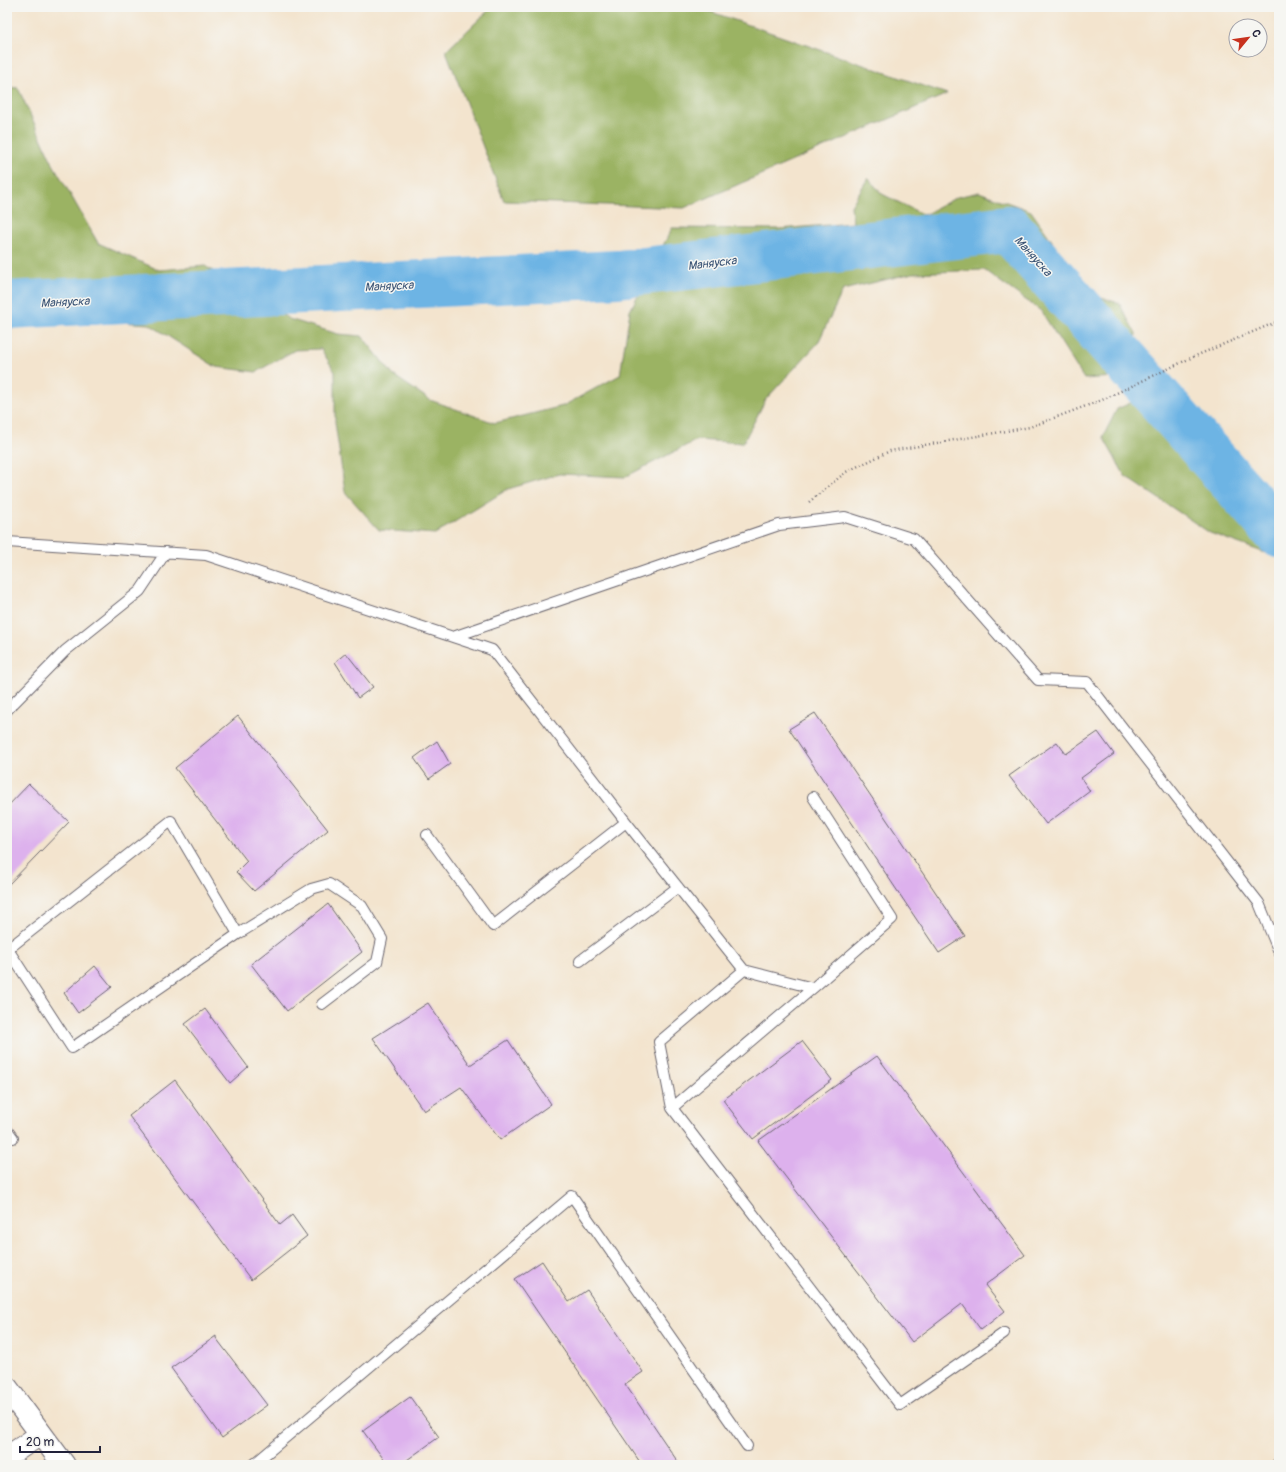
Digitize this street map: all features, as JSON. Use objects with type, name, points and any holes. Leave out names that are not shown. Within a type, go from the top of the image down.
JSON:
[{"type":"main road","points":[[7,1388],[64,1465]]},
{"type":"street","points":[[7,1457],[41,1434]]},
{"type":"lane","points":[[453,637],[779,526],[845,518],[914,539],[1038,680],[1087,682],[1259,903],[1279,952]]},
{"type":"lane","points":[[7,542],[206,555],[492,650],[744,970],[813,988]]},
{"type":"lane","points":[[7,710],[65,651],[140,591],[166,552]]},
{"type":"lane","points":[[672,1108],[892,920],[814,796]]},
{"type":"lane","points":[[238,934],[171,821],[8,949],[72,1048],[238,934],[311,888],[329,884],[362,906],[382,939],[377,962],[322,1004]]},
{"type":"lane","points":[[427,836],[493,926],[626,822]]},
{"type":"lane","points":[[580,961],[678,886]]},
{"type":"lane","points":[[744,970],[659,1042],[672,1108],[900,1405],[1004,1333]]},
{"type":"lane","points":[[253,1465],[572,1196],[747,1446]]},
{"type":"path","points":[[779,526],[846,472],[890,451],[1030,428],[1102,400],[1193,357],[1279,321]]},
{"type":"green space","points":[[492,7],[697,7],[947,94],[684,208],[504,201],[446,51]]},
{"type":"green space","points":[[7,87],[18,88],[53,164],[98,243],[159,270],[205,266],[289,319],[338,334],[362,336],[393,375],[430,400],[495,423],[563,406],[620,375],[630,311],[672,228],[779,229],[853,223],[851,206],[868,178],[882,194],[924,215],[957,197],[979,192],[1031,211],[1052,241],[1068,282],[1091,295],[1119,303],[1136,334],[1135,354],[1124,372],[1115,377],[1084,379],[1041,311],[984,270],[913,273],[843,290],[818,343],[766,399],[743,443],[697,440],[625,477],[559,474],[508,489],[435,534],[379,530],[345,492],[335,422],[335,372],[321,349],[295,350],[256,372],[216,367],[149,324],[77,319],[7,327],[7,255],[10,232],[7,224]]},
{"type":"green space","points":[[1166,387],[1178,389],[1187,405],[1184,449],[1199,476],[1279,505],[1279,558],[1210,533],[1125,476],[1103,437],[1117,409]]},
{"type":"building","points":[[346,653],[373,687],[358,698],[335,662]]},
{"type":"building","points":[[815,713],[965,936],[939,953],[789,729]]},
{"type":"building","points":[[238,716],[328,830],[254,891],[236,872],[247,861],[175,768]]},
{"type":"building","points":[[1098,732],[1114,754],[1081,778],[1090,791],[1046,824],[1009,776],[1057,742],[1066,754]]},
{"type":"building","points":[[437,741],[450,764],[429,779],[414,758]]},
{"type":"building","points":[[29,784],[69,822],[7,886],[7,807]]},
{"type":"building","points":[[328,904],[362,952],[287,1011],[251,964]]},
{"type":"building","points":[[95,966],[112,987],[78,1013],[64,993]]},
{"type":"building","points":[[428,1003],[470,1065],[508,1040],[551,1104],[500,1140],[461,1087],[424,1111],[373,1038]]},
{"type":"building","points":[[205,1009],[248,1067],[230,1083],[185,1024]]},
{"type":"building","points":[[802,1041],[832,1080],[753,1139],[723,1100]]},
{"type":"building","points":[[877,1056],[1025,1255],[985,1285],[1005,1311],[981,1330],[962,1304],[912,1342],[758,1141]]},
{"type":"building","points":[[175,1080],[280,1225],[292,1215],[307,1236],[251,1280],[129,1116]]},
{"type":"building","points":[[542,1261],[569,1302],[587,1290],[643,1372],[625,1384],[680,1465],[642,1465],[515,1279]]},
{"type":"building","points":[[216,1336],[267,1405],[222,1438],[171,1368]]},
{"type":"building","points":[[410,1397],[439,1437],[400,1465],[388,1465],[363,1431]]},
{"type":"waterway","name":"Маняуска","points":[[7,305],[618,274],[1009,229],[1279,534]]}]
